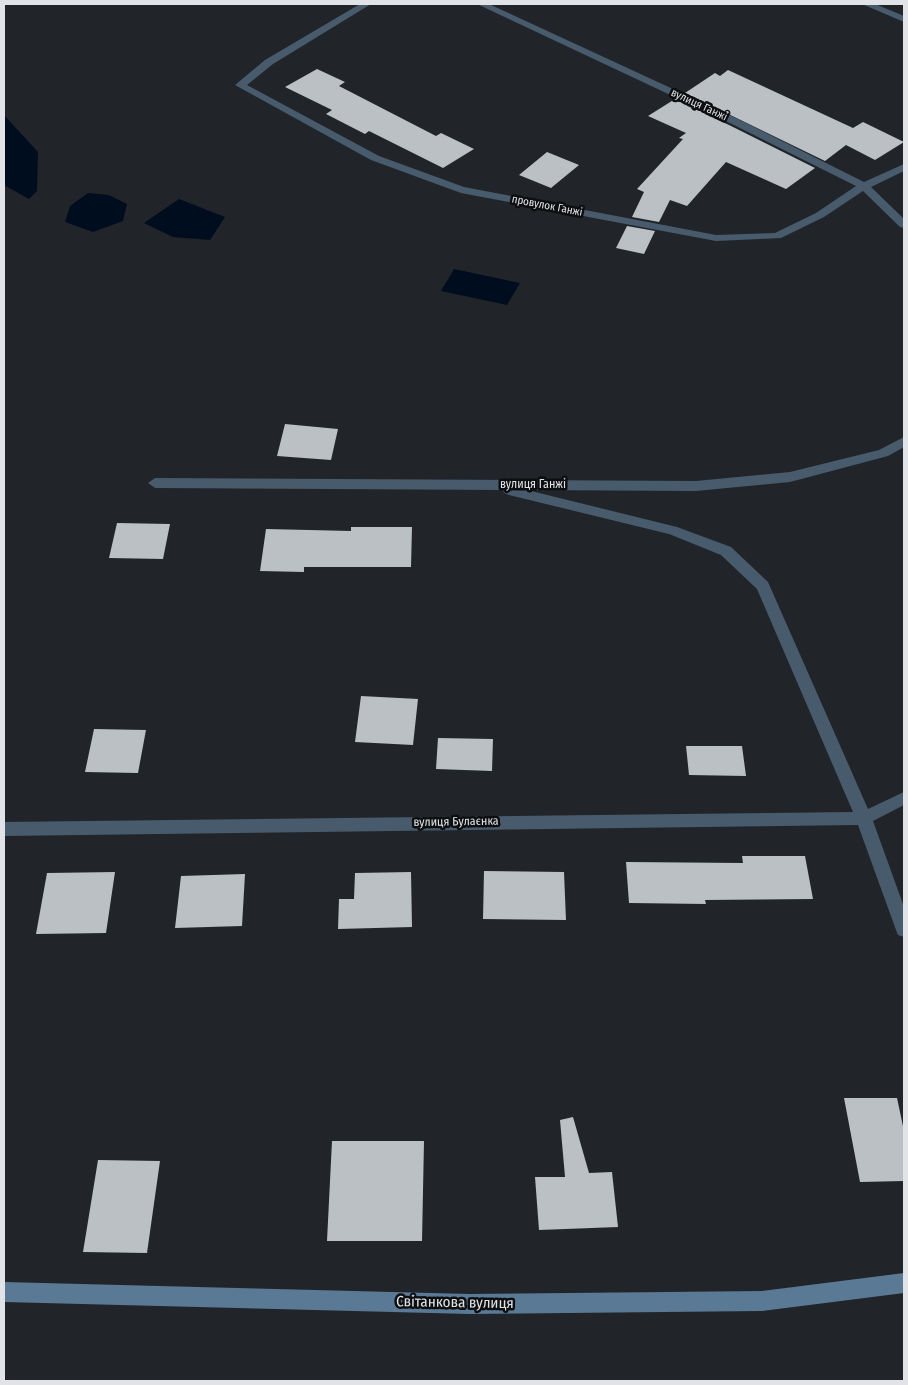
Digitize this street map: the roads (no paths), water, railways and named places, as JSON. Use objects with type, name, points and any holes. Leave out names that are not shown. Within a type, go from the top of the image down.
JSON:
[{"type":"street","name":"провулок Ганжі","points":[[366,4],[269,62],[240,84],[374,158],[461,190],[716,238],[777,236],[820,216],[864,186],[904,167]]},
{"type":"street","name":"вулиця Ганжі","points":[[482,4],[736,122],[864,186],[904,226]]},
{"type":"street","points":[[868,4],[904,19]]},
{"type":"street","name":"вулиця Ганжі","points":[[155,483],[696,486],[780,478],[883,453],[904,441]]},
{"type":"street","points":[[486,485],[672,530],[726,550],[763,586],[864,818],[904,930]]},
{"type":"street","name":"вулиця Булаєнка","points":[[4,829],[864,818],[904,798]]},
{"type":"street","name":"Світанкова вулиця","points":[[4,1292],[470,1304],[762,1301],[904,1282]]},
{"type":"water","points":[[4,115],[38,152],[37,191],[29,199],[4,185]]},
{"type":"water","points":[[88,193],[109,195],[127,204],[123,221],[93,232],[65,222],[70,206]]},
{"type":"water","points":[[179,199],[225,217],[210,240],[173,237],[144,223]]},
{"type":"water","points":[[454,269],[520,283],[507,305],[441,291]]}]
